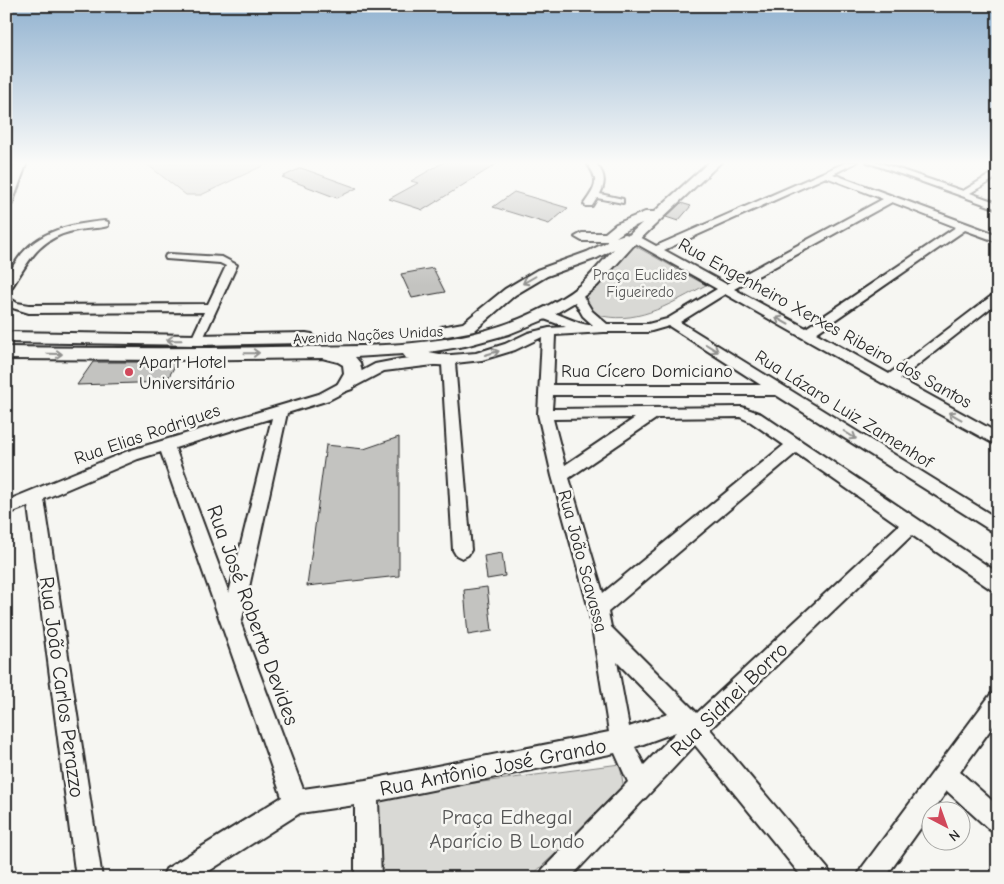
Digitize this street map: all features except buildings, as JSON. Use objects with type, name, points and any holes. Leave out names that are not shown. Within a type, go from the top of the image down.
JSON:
[{"type":"main road","name":"Avenida Nações Unidas","points":[[6,337],[197,340],[427,335],[468,327],[510,292],[534,277],[623,239],[662,203]]},
{"type":"main road","name":"Avenida Nações Unidas","points":[[6,353],[151,355],[390,351],[498,334],[543,314],[581,292],[671,203]]},
{"type":"main road","points":[[582,237],[608,237],[621,227],[650,215]]},
{"type":"main road","points":[[568,264],[584,265],[594,272],[594,278],[581,292]]},
{"type":"main road","points":[[494,305],[495,312],[501,318],[510,322],[524,322]]},
{"type":"main road","points":[[390,351],[449,359],[498,334]]},
{"type":"main road","points":[[310,352],[343,357],[351,363],[352,373],[346,385]]},
{"type":"street","points":[[656,250],[761,203]]},
{"type":"street","name":"Rua Elias Rodrigues","points":[[6,508],[134,455],[324,396],[380,367],[401,363],[477,357],[510,347],[532,336],[548,332],[604,328],[648,328],[671,322],[726,289],[883,203]]},
{"type":"street","points":[[902,203],[998,239]]},
{"type":"street","points":[[6,288],[27,254],[54,233],[74,226],[105,224]]},
{"type":"street","points":[[806,334],[964,226]]},
{"type":"street","name":"Rua Engenheiro Xerxes Ribeiro dos Santos","points":[[634,238],[998,440]]},
{"type":"street","points":[[170,257],[222,260],[232,264],[197,340]]},
{"type":"street","points":[[581,292],[586,313],[604,328]]},
{"type":"street","points":[[889,380],[998,296]]},
{"type":"street","points":[[6,300],[8,303],[18,307],[29,309],[212,308]]},
{"type":"street","points":[[543,314],[584,329]]},
{"type":"street","name":"Rua Lázaro Luiz Zamenhof","points":[[671,322],[998,528]]},
{"type":"street","name":"Rua João Scavassa","points":[[548,332],[545,414],[560,476],[598,609],[621,741],[642,786]]},
{"type":"street","points":[[449,359],[462,550]]},
{"type":"street","name":"Rua Cícero Domiciano","points":[[545,390],[779,390]]},
{"type":"street","points":[[232,625],[281,409]]},
{"type":"street","points":[[545,414],[742,412],[756,418],[998,584]]},
{"type":"street","points":[[560,476],[654,413]]},
{"type":"street","name":"Rua José Roberto Devides","points":[[166,444],[296,802]]},
{"type":"street","points":[[598,609],[795,445]]},
{"type":"street","name":"Rua João Carlos Perazzo","points":[[35,496],[89,878]]},
{"type":"street","name":"Rua Sidnei Borro","points":[[552,878],[642,786],[691,723],[912,525]]},
{"type":"street","points":[[603,633],[691,723],[819,878]]},
{"type":"street","points":[[870,878],[998,701]]},
{"type":"street","name":"Rua Antônio José Grando","points":[[296,802],[366,792],[621,741],[691,723]]},
{"type":"street","points":[[946,775],[998,822]]},
{"type":"street","points":[[366,792],[368,878]]},
{"type":"street","points":[[175,878],[296,802]]},
{"type":"green space","name":"Praça Euclides Figueiredo","points":[[635,246],[706,285],[656,310],[643,314],[616,318],[598,314],[586,305],[588,294]]},
{"type":"green space","name":"Praça Edhegal Aparício B Londo","points":[[620,764],[624,790],[529,878],[381,878],[375,796]]},
{"type":"place","name":"Apart Hotel Universitário","points":[[129,372]]}]
